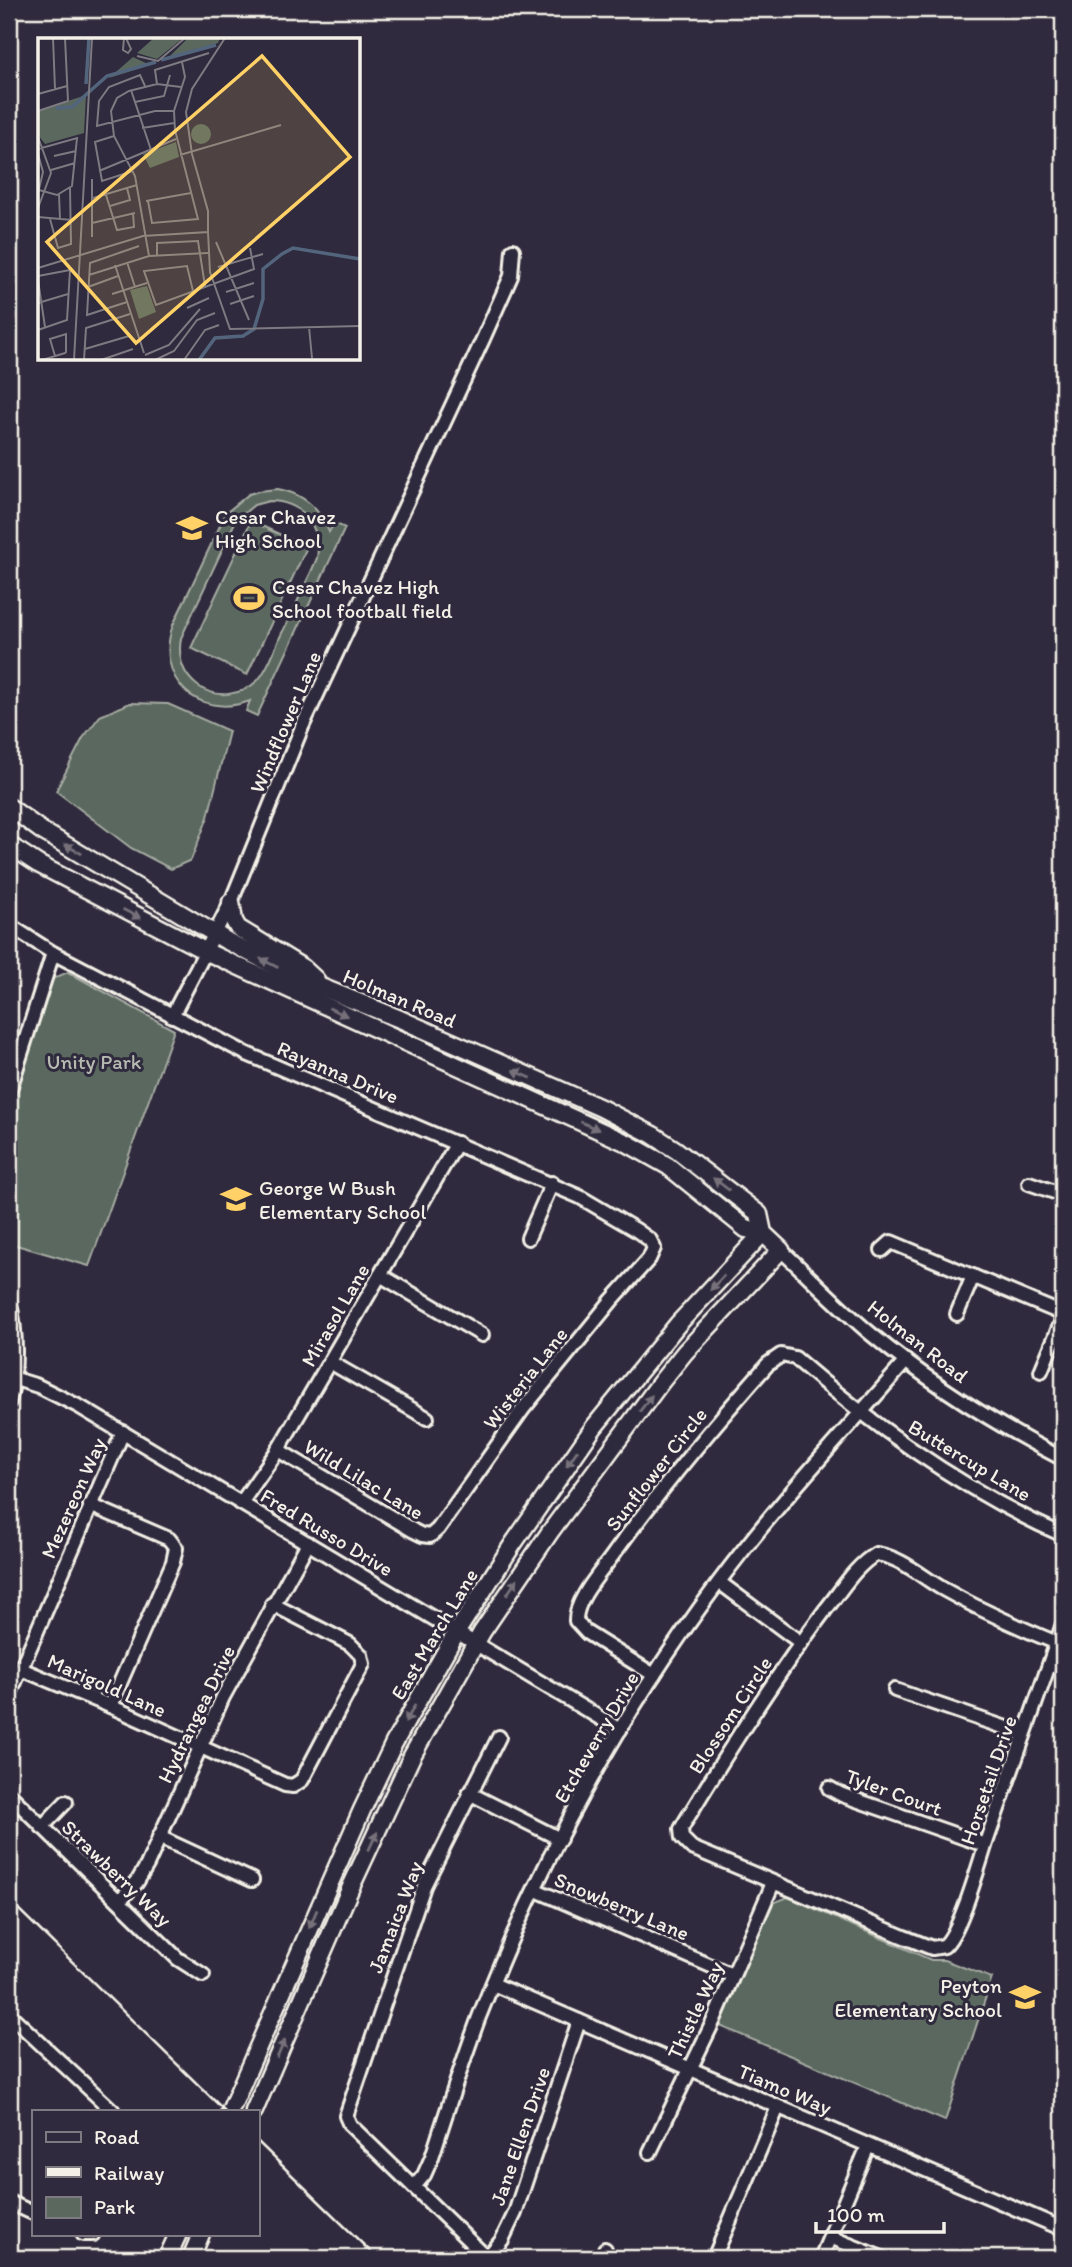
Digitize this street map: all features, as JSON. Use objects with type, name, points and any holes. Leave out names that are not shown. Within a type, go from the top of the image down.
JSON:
[{"type":"main road","name":"Holman Road","points":[[9,807],[42,831],[215,934],[296,977],[400,1019],[601,1108],[653,1135],[759,1214],[763,1233]]},
{"type":"main road","name":"Holman Road","points":[[9,845],[37,864],[206,952],[627,1143],[668,1166],[747,1229],[763,1233],[781,1250]]},
{"type":"main road","points":[[231,902],[234,921],[239,928],[303,968],[328,991]]},
{"type":"main road","name":"East March Lane","points":[[230,2110],[362,1810],[394,1743],[456,1633],[513,1544],[594,1427],[678,1324],[763,1233]]},
{"type":"main road","name":"East March Lane","points":[[254,2110],[351,1887],[412,1756],[475,1644],[550,1532],[661,1382],[685,1352],[781,1250]]},
{"type":"main road","points":[[167,2258],[176,2236]]},
{"type":"main road","points":[[191,2258],[200,2236]]},
{"type":"street","name":"Windflower Lane","points":[[172,1016],[231,902],[315,697],[511,276],[513,250]]},
{"type":"street","name":"Rayanna Drive","points":[[9,925],[53,953],[247,1054],[552,1183],[607,1212],[650,1240],[653,1248]]},
{"type":"street","points":[[9,1092],[13,1063],[53,953]]},
{"type":"street","name":"Mirasol Lane","points":[[241,1503],[278,1450],[457,1143]]},
{"type":"street","points":[[528,1238],[552,1183]]},
{"type":"street","points":[[1029,1183],[1063,1195]]},
{"type":"street","points":[[883,1250],[891,1242],[1063,1316],[1041,1371]]},
{"type":"street","name":"Wisteria Lane","points":[[430,1536],[438,1529],[523,1409],[649,1259],[653,1248]]},
{"type":"street","name":"Holman Road","points":[[781,1250],[870,1333],[906,1361],[985,1416],[1063,1460]]},
{"type":"street","points":[[380,1275],[482,1335]]},
{"type":"street","points":[[957,1314],[973,1276]]},
{"type":"street","points":[[9,1300],[13,1335],[9,1402]]},
{"type":"street","name":"Sunflower Circle","points":[[654,1675],[587,1633],[576,1621],[575,1612],[617,1549],[690,1453],[768,1364],[781,1354],[795,1358],[861,1413]]},
{"type":"street","name":"Etcheverry Drive","points":[[414,2187],[424,2175],[432,2157],[478,2019],[493,1984],[560,1839],[620,1730],[654,1675],[719,1582],[790,1493],[906,1361]]},
{"type":"street","points":[[330,1362],[427,1418]]},
{"type":"street","name":"Fred Russo Drive","points":[[11,1377],[61,1396],[620,1730]]},
{"type":"street","name":"Buttercup Lane","points":[[861,1413],[986,1495],[1063,1535]]},
{"type":"street","name":"Mezereon Way","points":[[9,1696],[123,1432]]},
{"type":"street","name":"Wild Lilac Lane","points":[[278,1450],[414,1531],[430,1536]]},
{"type":"street","points":[[90,1505],[169,1539],[176,1548],[173,1562],[110,1706]]},
{"type":"street","name":"Hydrangea Drive","points":[[119,1901],[137,1882],[223,1697],[307,1543]]},
{"type":"street","name":"Blossom Circle","points":[[944,1945],[932,1948],[692,1848],[682,1838],[681,1829],[734,1739],[801,1643],[855,1573],[876,1554],[893,1558],[971,1604],[1057,1643]]},
{"type":"street","points":[[719,1582],[801,1643]]},
{"type":"street","name":"Marigold Lane","points":[[21,1668],[285,1786],[293,1786],[302,1780],[363,1664],[361,1655],[350,1644],[272,1604]]},
{"type":"street","name":"Horsetail Drive","points":[[944,1945],[953,1935],[1063,1624]]},
{"type":"street","points":[[895,1690],[1024,1734]]},
{"type":"street","name":"Jamaica Way","points":[[414,2187],[346,2120],[424,1886],[499,1737]]},
{"type":"street","name":"Tyler Court","points":[[830,1788],[842,1795],[985,1845]]},
{"type":"street","points":[[469,1793],[560,1839]]},
{"type":"street","name":"Strawberry Way","points":[[9,1794],[178,1959],[202,1975]]},
{"type":"street","points":[[41,1827],[66,1802]]},
{"type":"street","points":[[159,1837],[252,1880]]},
{"type":"street","name":"Thistle Way","points":[[650,2152],[713,2022],[773,1883]]},
{"type":"street","name":"Snowberry Lane","points":[[536,1889],[733,1975]]},
{"type":"street","name":"Tiamo Way","points":[[493,1984],[1063,2229]]},
{"type":"street","points":[[9,2014],[112,2110]]},
{"type":"street","name":"Jane Ellen Drive","points":[[487,2258],[502,2240],[512,2220],[579,2021]]},
{"type":"street","points":[[714,2258],[778,2107]]},
{"type":"street","points":[[821,2258],[868,2146]]},
{"type":"street","points":[[414,2187],[487,2258]]},
{"type":"street","points":[[9,2202],[32,2213]]},
{"type":"street","points":[[830,2237],[882,2258]]},
{"type":"green space","points":[[278,489],[296,494],[316,509],[329,532],[334,523],[345,528],[257,716],[246,711],[250,701],[213,705],[184,690],[175,677],[170,662],[169,644],[173,625],[226,513],[249,494]],"holes":[[[269,501],[281,502],[300,511],[313,526],[318,547],[317,558],[265,671],[258,680],[244,690],[229,694],[205,690],[198,686],[185,670],[180,651],[181,638],[236,520],[254,505]]]},
{"type":"green space","name":"Cesar Chavez High School football field","points":[[251,521],[307,547],[247,675],[191,648]]},
{"type":"green space","points":[[130,703],[168,704],[229,731],[208,817],[191,860],[171,869],[131,848],[56,791],[83,738],[100,716]]},
{"type":"green space","name":"Unity Park","points":[[68,972],[174,1030],[89,1266],[9,1243],[9,1110],[52,979]]},
{"type":"green space","points":[[788,1897],[931,1960],[944,1960],[992,1978],[945,2121],[720,2026],[773,1903]]},
{"type":"railway","points":[[9,1900],[224,2110]]},
{"type":"railway","points":[[259,2143],[377,2258]]},
{"type":"place","name":"Cesar Chavez High School","points":[[192,528]]},
{"type":"place","name":"Cesar Chavez High School football field","points":[[249,598]]},
{"type":"place","name":"George W Bush Elementary School","points":[[236,1199]]},
{"type":"place","name":"Peyton Elementary School","points":[[1025,1997]]}]
